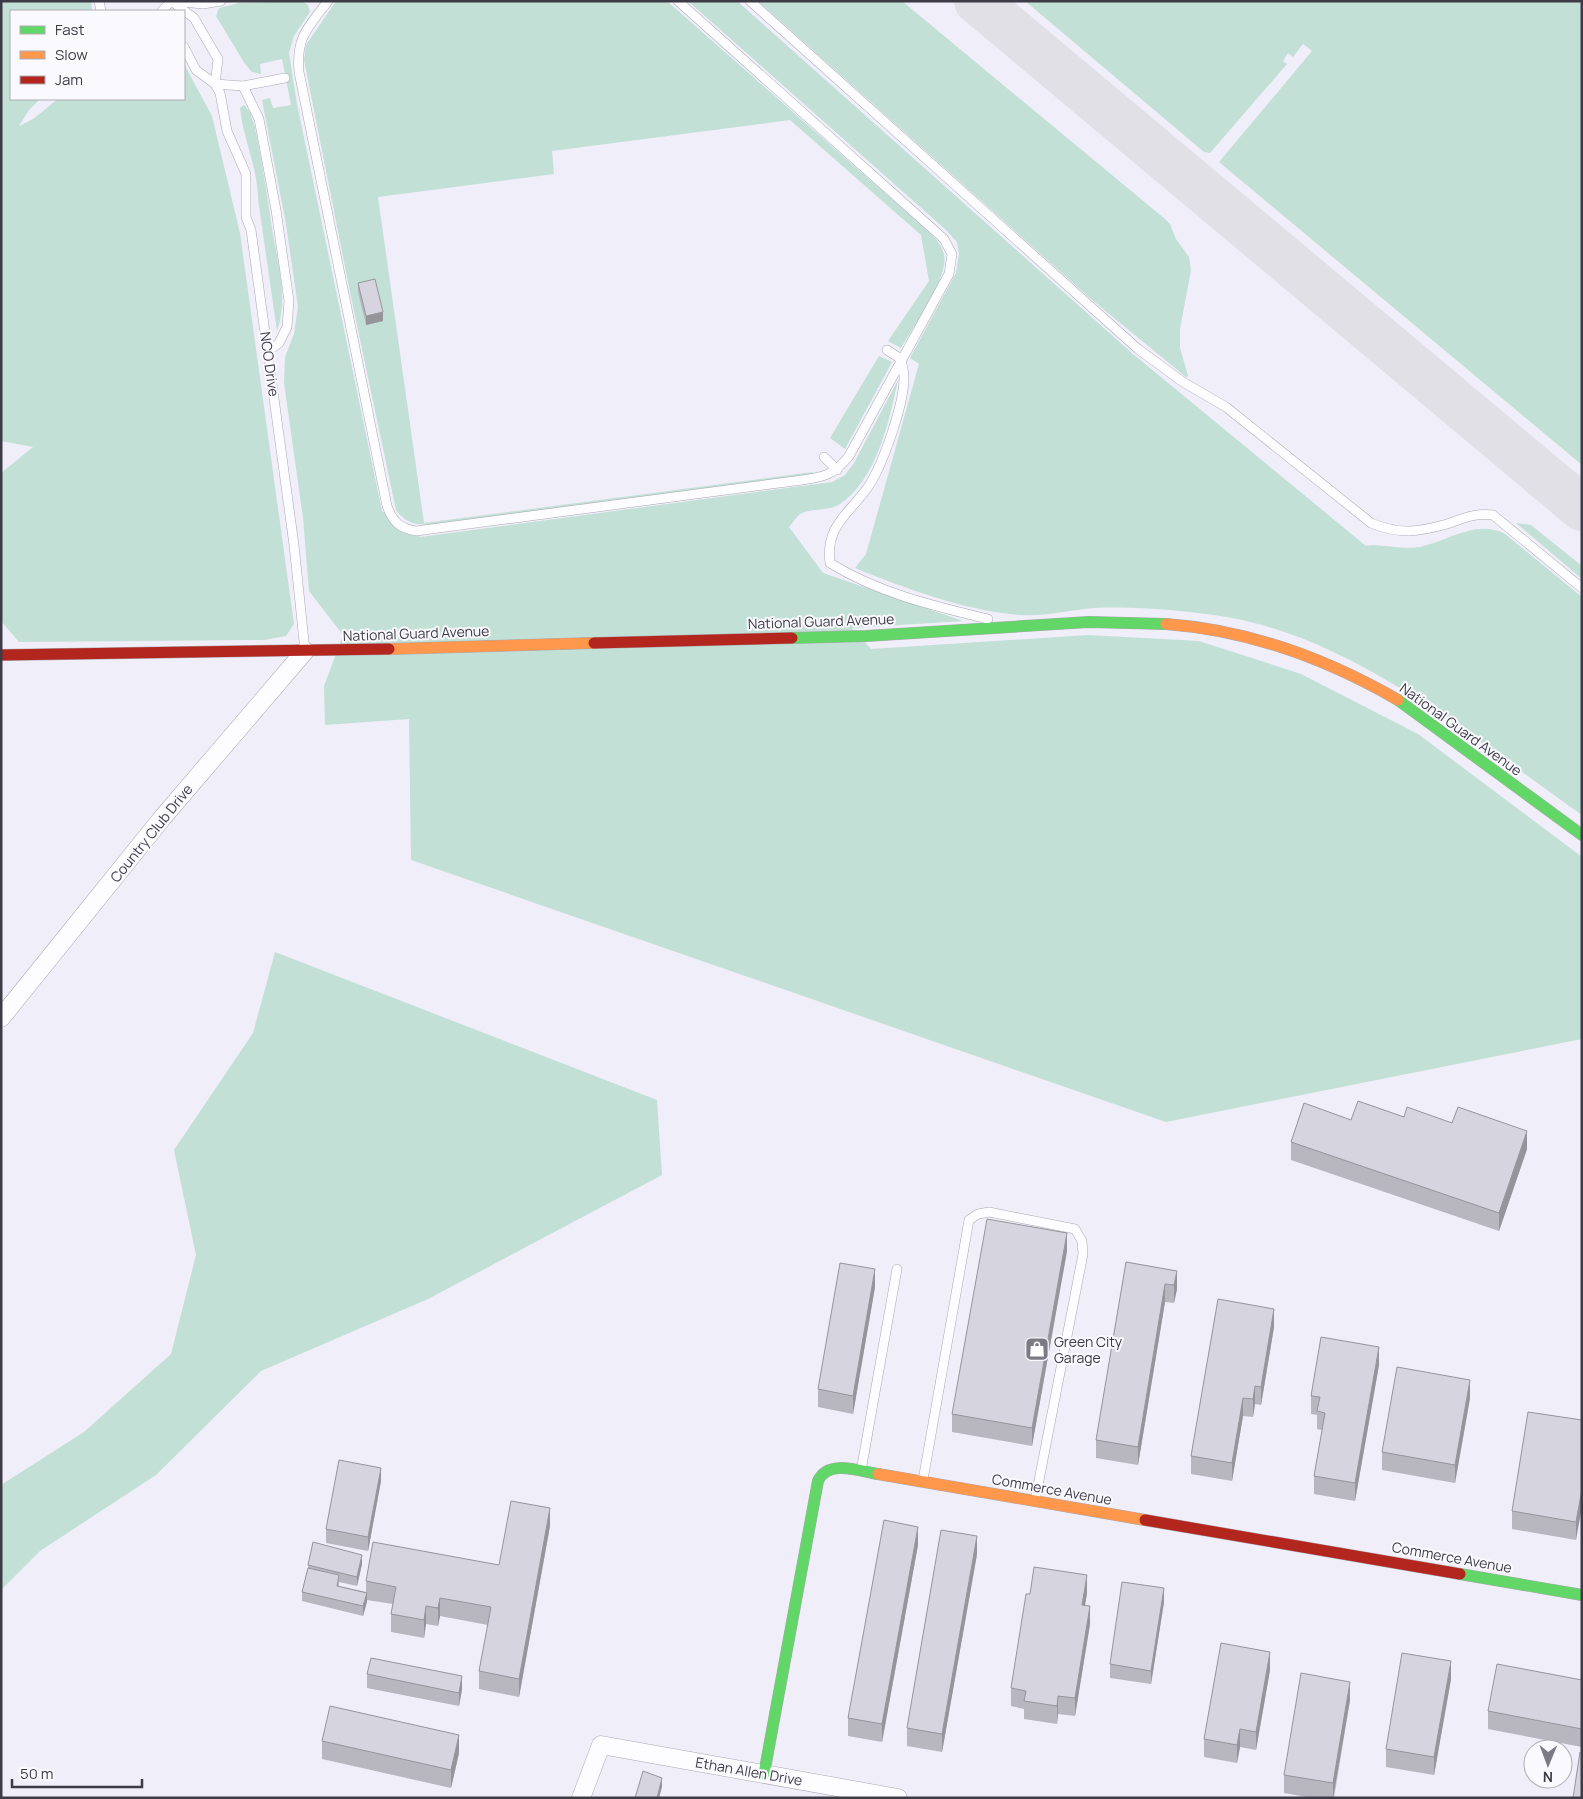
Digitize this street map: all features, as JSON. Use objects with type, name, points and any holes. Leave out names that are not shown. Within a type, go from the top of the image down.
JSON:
[{"type":"street","name":"National Guard Avenue","points":[[1,655],[305,651],[866,636],[1089,622],[1140,622],[1190,626],[1238,636],[1299,653],[1359,677],[1404,703],[1582,835]]},
{"type":"street","name":"Country Club Drive","points":[[1,1018],[163,817],[305,651]]},
{"type":"street","name":"Commerce Avenue","points":[[764,1774],[818,1481],[823,1472],[831,1468],[861,1471],[1582,1595]]},
{"type":"street","name":"Ethan Allen Drive","points":[[581,1798],[601,1745],[898,1798]]},
{"type":"lane","points":[[163,10],[172,1],[202,4],[221,1]]},
{"type":"lane","name":"NCO Drive","points":[[172,1],[184,10]]},
{"type":"lane","points":[[328,1],[305,32],[297,52],[299,72],[387,506],[392,518],[401,528],[430,530],[792,482],[821,477],[837,470],[849,456],[949,274],[952,254],[944,239],[678,1]]},
{"type":"lane","points":[[750,1],[1138,349],[1183,382],[1226,407],[1371,523],[1391,531],[1418,532],[1477,513],[1493,515],[1582,588]]},
{"type":"lane","name":"NCO Drive","points":[[185,11],[194,18],[218,59],[215,84],[220,93],[227,131],[246,174],[246,217],[251,230],[268,351],[294,545],[305,651]]},
{"type":"lane","points":[[185,49],[196,70],[215,84],[243,86],[286,78]]},
{"type":"lane","points":[[243,86],[259,119],[276,210],[289,301],[286,327],[279,343],[268,351]]},
{"type":"lane","points":[[887,350],[902,359]]},
{"type":"lane","points":[[902,359],[904,378],[900,404],[890,434],[868,486],[832,533],[828,549],[830,563],[850,575],[901,595],[1020,627]]},
{"type":"lane","points":[[824,457],[837,470]]},
{"type":"lane","points":[[923,1482],[969,1220],[978,1214],[989,1212],[1075,1229],[1082,1241],[1082,1254],[1035,1501]]},
{"type":"lane","points":[[861,1471],[897,1269]]},
{"type":"green space","points":[[1,1],[91,1],[92,10],[10,10],[10,100],[39,100],[29,110],[19,126],[33,119],[57,100],[185,100],[185,66],[212,116],[240,233],[294,624],[286,636],[264,640],[19,642],[1,621],[1,473],[33,447],[1,441]]},
{"type":"green space","points":[[302,1],[308,5],[310,12],[294,36],[289,53],[297,104],[382,511],[420,537],[832,482],[845,475],[854,463],[898,380],[880,448],[863,480],[853,493],[840,504],[832,508],[802,513],[789,527],[823,573],[963,621],[852,628],[871,649],[1088,635],[1199,641],[1301,674],[1418,734],[1582,857],[1582,1039],[1166,1122],[411,860],[409,719],[325,725],[324,686],[343,635],[309,591],[303,518],[284,383],[285,357],[294,334],[298,307],[286,224],[262,100],[270,98],[273,108],[291,105],[282,59],[260,64],[261,74],[252,72],[245,64],[216,16],[219,8],[239,3]]},
{"type":"green space","points":[[336,1],[667,1],[921,225],[938,242],[944,255],[944,265],[936,289],[901,348],[888,341],[929,281],[921,235],[790,120],[552,151],[554,174],[378,197],[424,523],[813,472],[814,475],[433,525],[412,523],[404,519],[396,510],[304,60],[306,45]]},
{"type":"green space","points":[[688,1],[737,1],[1133,354],[1366,546],[1420,547],[1473,530],[1494,530],[1505,534],[1582,597],[1582,815],[1416,698],[1372,672],[1326,649],[1280,630],[1232,618],[1145,608],[1094,608],[1028,615],[998,612],[936,598],[855,568],[866,554],[919,364],[910,358],[956,273],[959,254],[957,242],[945,229]]},
{"type":"green space","points":[[758,1],[902,1],[1165,219],[1170,224],[1176,239],[1189,257],[1191,270],[1180,329],[1180,348],[1188,376],[1186,377],[1091,299]]},
{"type":"green space","points":[[1025,1],[1582,1],[1582,465],[1219,162],[1312,51],[1303,44],[1293,57],[1288,53],[1283,61],[1287,64],[1210,153],[1204,152]]},
{"type":"green space","points":[[244,105],[250,112],[255,128],[281,280],[282,306],[277,331],[256,176],[240,108]]},
{"type":"green space","points":[[879,356],[892,362],[845,449],[830,438]]},
{"type":"green space","points":[[1516,523],[1531,525],[1582,566],[1582,579]]},
{"type":"green space","points":[[275,952],[657,1100],[662,1175],[428,1299],[261,1371],[156,1475],[40,1551],[1,1590],[1,1485],[84,1432],[171,1354],[196,1255],[174,1150],[253,1033]]},
{"type":"building","points":[[375,279],[383,312],[366,316],[358,283]]},
{"type":"building","points":[[1358,1101],[1404,1117],[1407,1107],[1452,1123],[1458,1107],[1527,1131],[1499,1213],[1291,1142],[1304,1103],[1351,1120]]},
{"type":"building","points":[[987,1219],[1067,1233],[1032,1428],[952,1414]]},
{"type":"building","points":[[1126,1262],[1177,1271],[1174,1285],[1165,1284],[1138,1447],[1096,1440]]},
{"type":"building","points":[[840,1263],[875,1269],[853,1396],[818,1389]]},
{"type":"building","points":[[1218,1299],[1274,1309],[1261,1387],[1255,1386],[1253,1399],[1243,1398],[1232,1463],[1191,1456]]},
{"type":"building","points":[[1321,1337],[1379,1347],[1355,1483],[1314,1476],[1325,1413],[1317,1411],[1320,1397],[1311,1396]]},
{"type":"building","points":[[1397,1367],[1470,1380],[1455,1465],[1382,1452]]},
{"type":"building","points":[[1528,1412],[1582,1420],[1582,1489],[1576,1522],[1512,1511]]},
{"type":"building","points":[[339,1460],[381,1468],[368,1537],[326,1529]]},
{"type":"building","points":[[511,1501],[550,1508],[519,1679],[479,1671],[491,1607],[440,1598],[438,1608],[426,1606],[424,1620],[391,1614],[396,1587],[366,1581],[373,1542],[499,1565]]},
{"type":"building","points":[[884,1520],[918,1527],[882,1724],[848,1718]]},
{"type":"building","points":[[941,1530],[977,1536],[942,1734],[907,1728]]},
{"type":"building","points":[[313,1542],[362,1555],[357,1577],[308,1565]]},
{"type":"building","points":[[1034,1567],[1087,1575],[1082,1605],[1090,1606],[1075,1698],[1058,1696],[1057,1706],[1024,1701],[1026,1691],[1011,1688],[1026,1594],[1030,1594]]},
{"type":"building","points":[[308,1568],[339,1575],[337,1586],[367,1593],[363,1606],[302,1592]]},
{"type":"building","points":[[1122,1582],[1164,1588],[1151,1671],[1110,1664]]},
{"type":"building","points":[[1221,1643],[1270,1652],[1256,1732],[1240,1729],[1237,1745],[1204,1739]]},
{"type":"building","points":[[1402,1653],[1451,1661],[1434,1757],[1386,1749]]},
{"type":"building","points":[[371,1658],[462,1676],[459,1693],[367,1674]]},
{"type":"building","points":[[1497,1664],[1582,1680],[1582,1729],[1488,1711]]},
{"type":"building","points":[[1301,1673],[1350,1682],[1333,1783],[1284,1775]]},
{"type":"building","points":[[330,1706],[459,1735],[451,1770],[322,1741]]},
{"type":"building","points":[[1580,1752],[1582,1753],[1582,1798],[1573,1798]]},
{"type":"building","points":[[643,1771],[662,1778],[657,1798],[635,1798]]},
{"type":"taxiway","points":[[977,1],[1582,508]]},
{"type":"traffic: fast","points":[[792,638],[866,636],[1089,622],[1166,624]]},
{"type":"traffic: fast","points":[[1398,700],[1582,835]]},
{"type":"traffic: fast","points":[[764,1774],[818,1481],[823,1474],[836,1468],[878,1474]]},
{"type":"traffic: fast","points":[[1460,1574],[1582,1595]]},
{"type":"traffic: slow","points":[[1166,624],[1197,627],[1227,633],[1286,649],[1343,672],[1398,700]]},
{"type":"traffic: slow","points":[[389,649],[594,643]]},
{"type":"traffic: slow","points":[[878,1474],[1145,1520]]},
{"type":"traffic: jam","points":[[594,643],[792,638]]},
{"type":"traffic: jam","points":[[1,655],[389,649]]},
{"type":"traffic: jam","points":[[1145,1520],[1460,1574]]},
{"type":"place","name":"Green City Garage","points":[[1037,1349]]}]
